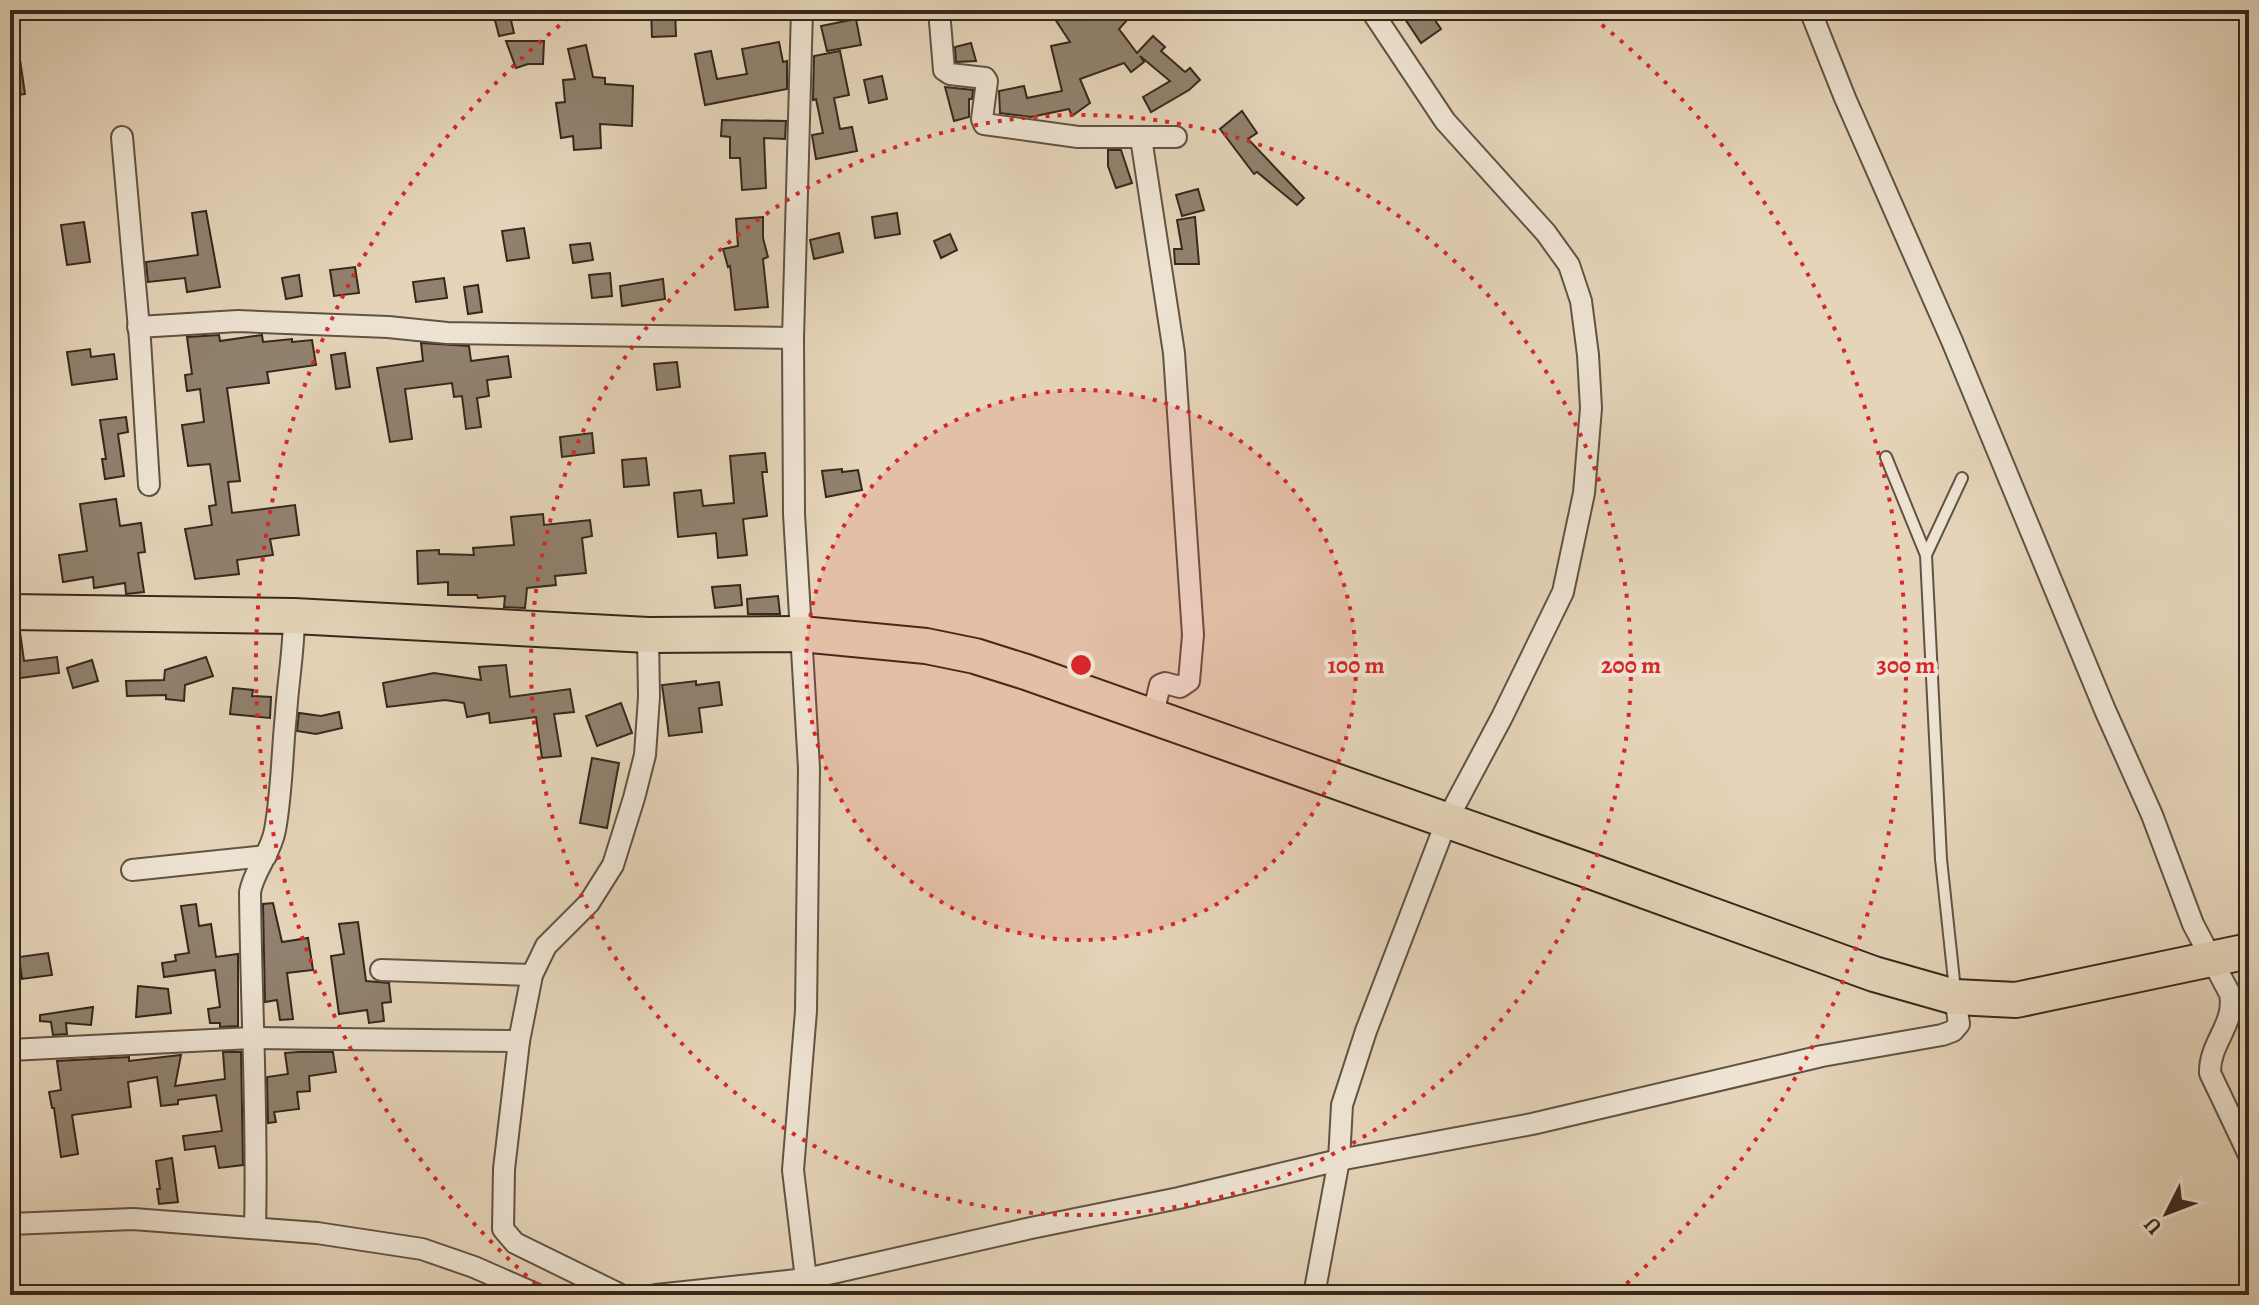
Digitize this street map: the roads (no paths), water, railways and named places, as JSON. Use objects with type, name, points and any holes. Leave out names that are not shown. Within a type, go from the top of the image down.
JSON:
[{"type":"main road","points":[[10,612],[294,616],[648,635],[801,634],[926,646],[975,656],[1026,672],[1874,974],[1955,997],[2016,1000],[2249,951]]},
{"type":"street","points":[[802,10],[793,338],[794,514],[809,768],[806,1011],[793,1170],[806,1279]]},
{"type":"street","points":[[939,10],[944,70],[950,74],[985,78],[987,81],[984,124],[1078,137],[1176,137]]},
{"type":"street","points":[[1314,1295],[1339,1160],[1342,1105],[1366,1031],[1447,820],[1563,592],[1584,493],[1591,408],[1581,301],[1569,265],[1546,233],[1445,121],[1371,10]]},
{"type":"street","points":[[1810,10],[2152,815],[2193,924],[2230,994],[2232,1007],[2209,1061],[2210,1073],[2249,1155]]},
{"type":"street","points":[[122,137],[149,485]]},
{"type":"street","points":[[1141,138],[1174,353],[1193,635],[1189,681],[1180,687],[1161,684],[1152,718]]},
{"type":"street","points":[[138,327],[238,321],[388,327],[447,333],[793,338]]},
{"type":"street","points":[[255,1228],[250,892],[253,878],[275,832],[294,652],[294,616]]},
{"type":"street","points":[[621,1295],[515,1243],[505,1233],[502,1211],[519,1041],[532,975],[546,946],[589,903],[613,865],[645,755],[649,697],[648,635]]},
{"type":"street","points":[[132,870],[266,856]]},
{"type":"street","points":[[381,970],[532,975]]},
{"type":"street","points":[[656,1295],[806,1279],[1339,1160],[1532,1124],[1822,1056],[1942,1035],[1953,1031],[1959,1024],[1955,997]]},
{"type":"street","points":[[10,1050],[252,1038],[519,1041]]},
{"type":"street","points":[[10,1224],[133,1219],[317,1233],[422,1249],[474,1267],[538,1295]]},
{"type":"lane","points":[[1886,457],[1926,555],[1941,859],[1955,997]]},
{"type":"lane","points":[[1926,555],[1962,478]]}]
